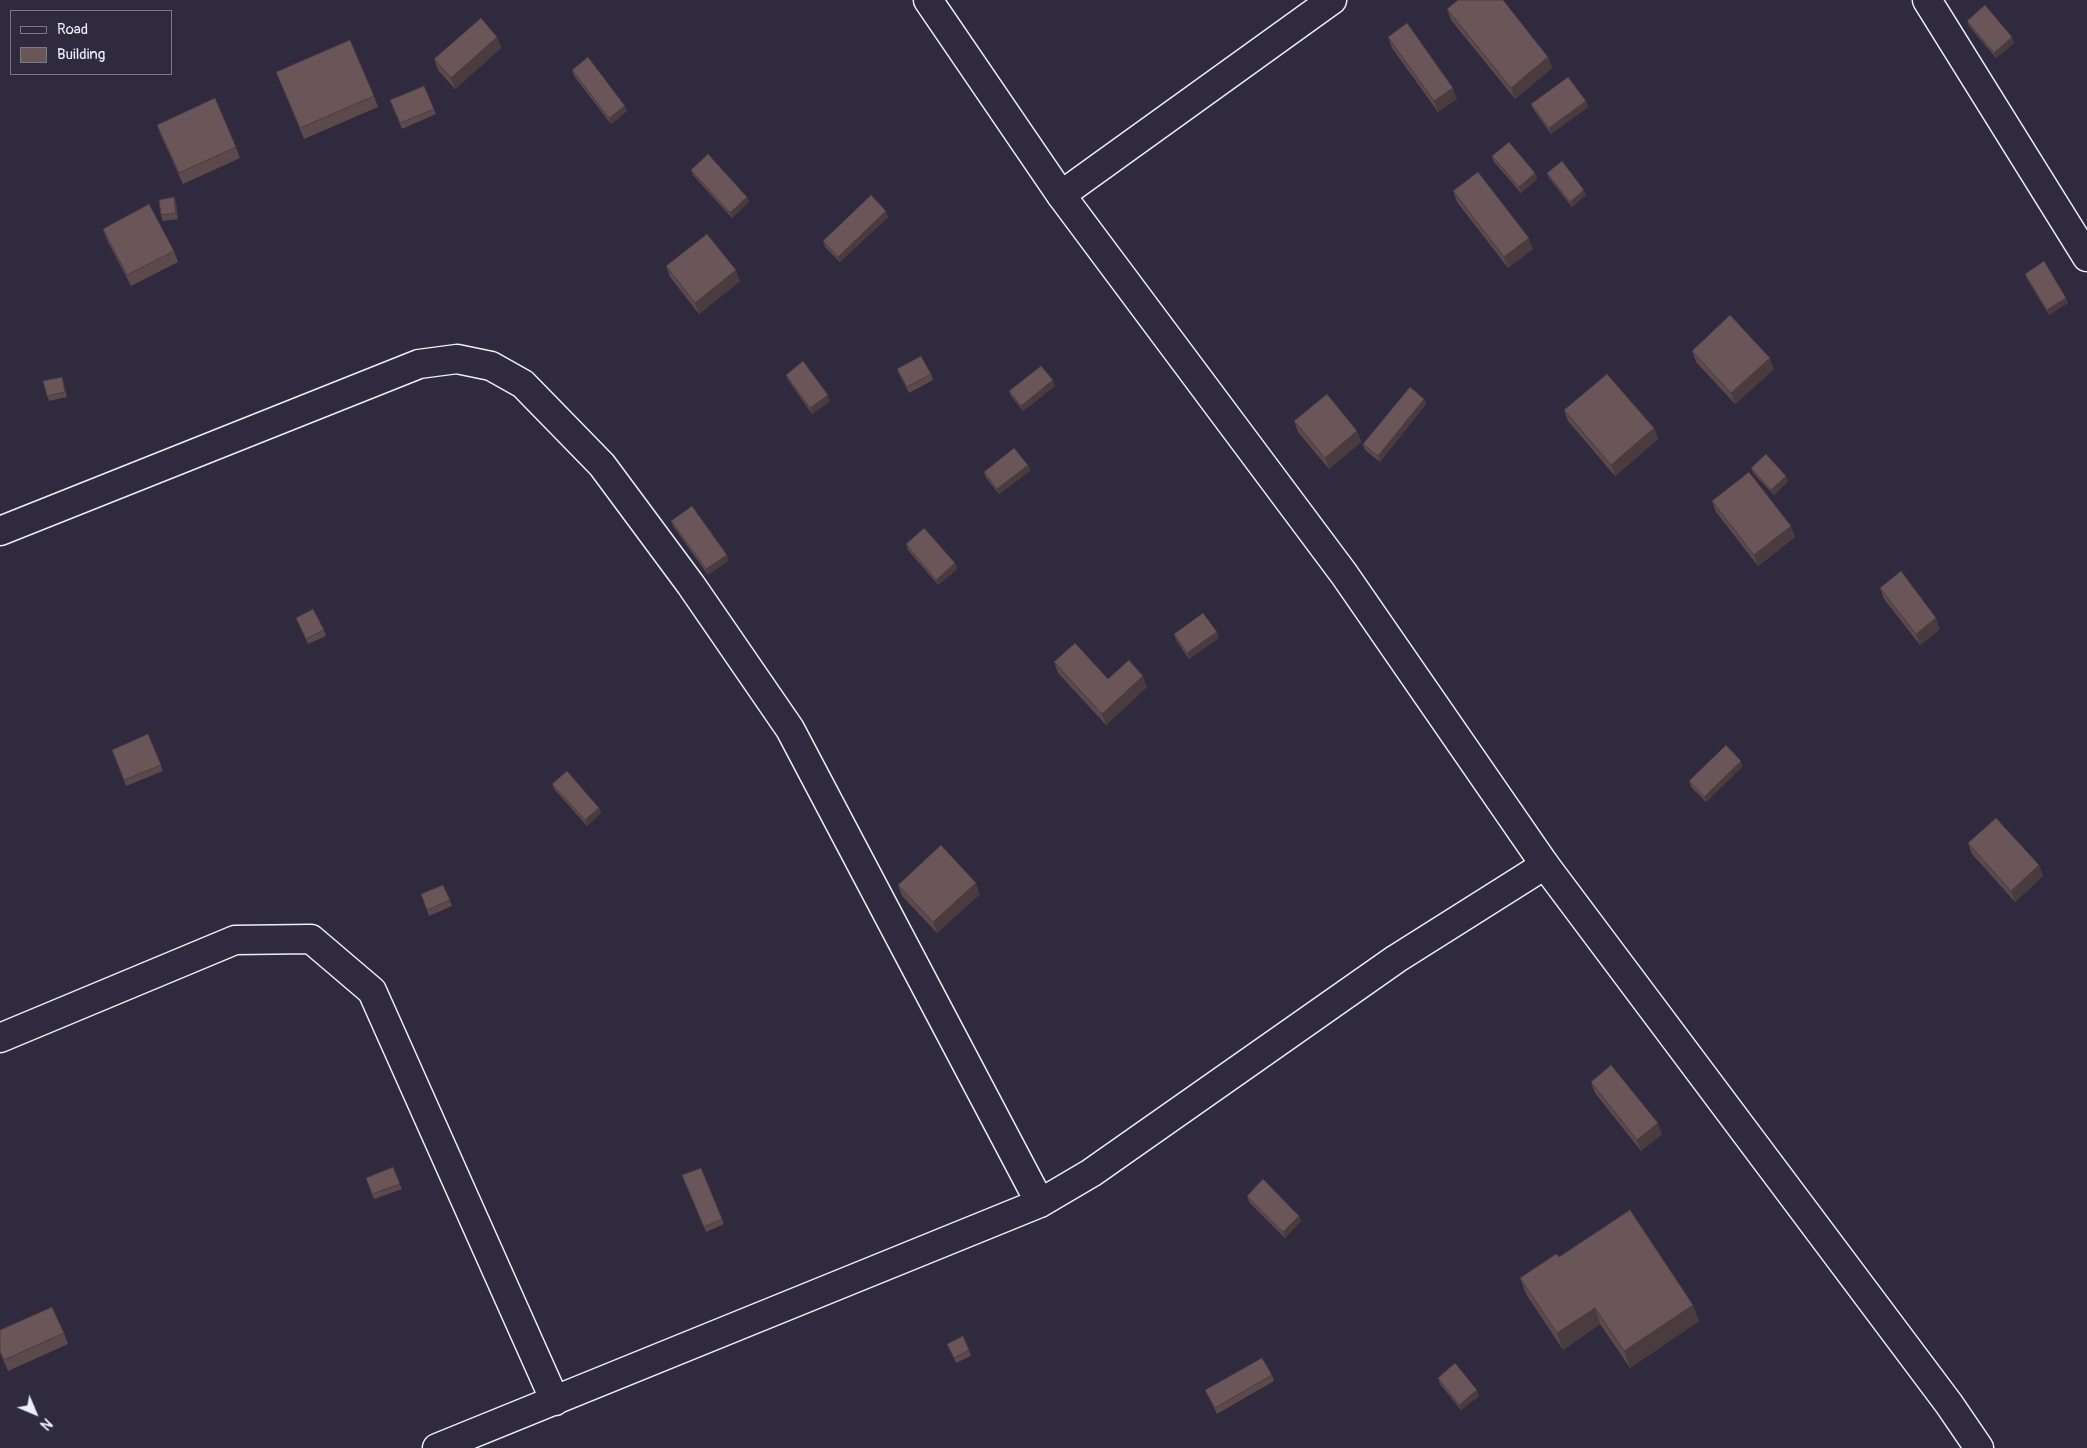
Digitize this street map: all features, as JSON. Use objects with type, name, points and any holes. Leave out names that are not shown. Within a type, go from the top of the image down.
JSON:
[{"type":"street","points":[[928,0],[1061,196],[1344,574],[1546,865],[1878,1308],[1979,1448]]},
{"type":"street","points":[[1061,196],[1332,0]]},
{"type":"street","points":[[1927,0],[2087,257]]},
{"type":"street","points":[[0,531],[419,364],[457,359],[491,366],[523,384],[602,465],[691,585],[790,729],[1040,1203]]},
{"type":"street","points":[[437,1448],[1040,1203],[1091,1173],[1396,959],[1546,865]]},
{"type":"street","points":[[0,1038],[235,940],[311,939],[372,991],[554,1401]]},
{"type":"building","points":[[1458,0],[1503,0],[1548,57],[1511,88],[1447,9]]},
{"type":"building","points":[[1985,5],[2012,37],[1994,53],[1967,21]]},
{"type":"building","points":[[481,18],[497,37],[451,78],[434,59]]},
{"type":"building","points":[[1407,23],[1453,88],[1434,101],[1388,37]]},
{"type":"building","points":[[350,40],[374,96],[300,128],[276,72]]},
{"type":"building","points":[[588,57],[625,106],[609,118],[572,70]]},
{"type":"building","points":[[1568,77],[1586,101],[1549,128],[1531,104]]},
{"type":"building","points":[[424,86],[434,109],[400,123],[390,100]]},
{"type":"building","points":[[215,98],[236,147],[179,173],[157,125]]},
{"type":"building","points":[[1509,142],[1535,173],[1519,187],[1492,156]]},
{"type":"building","points":[[708,154],[747,197],[730,213],[691,170]]},
{"type":"building","points":[[1562,161],[1584,190],[1570,202],[1547,173]]},
{"type":"building","points":[[1478,172],[1529,238],[1504,257],[1453,191]]},
{"type":"building","points":[[871,195],[886,211],[838,257],[823,241]]},
{"type":"building","points":[[174,197],[176,213],[161,215],[159,200]]},
{"type":"building","points":[[149,204],[174,251],[127,275],[103,229]]},
{"type":"building","points":[[707,234],[736,270],[695,303],[666,266]]},
{"type":"building","points":[[2044,261],[2066,298],[2047,310],[2025,274]]},
{"type":"building","points":[[1730,315],[1770,358],[1731,393],[1692,351]]},
{"type":"building","points":[[921,356],[931,374],[907,387],[897,369]]},
{"type":"building","points":[[803,361],[828,395],[810,408],[786,375]]},
{"type":"building","points":[[1041,366],[1053,380],[1021,406],[1009,391]]},
{"type":"building","points":[[1607,374],[1654,428],[1611,465],[1564,410]]},
{"type":"building","points":[[62,377],[65,392],[47,396],[43,381]]},
{"type":"building","points":[[1410,387],[1424,399],[1378,456],[1363,444]]},
{"type":"building","points":[[1327,394],[1357,431],[1325,458],[1294,421]]},
{"type":"building","points":[[1014,448],[1028,465],[997,489],[984,472]]},
{"type":"building","points":[[1766,454],[1786,476],[1771,490],[1751,468]]},
{"type":"building","points":[[1749,472],[1791,526],[1754,555],[1712,501]]},
{"type":"building","points":[[692,506],[727,555],[706,569],[671,521]]},
{"type":"building","points":[[924,528],[955,563],[936,580],[906,544]]},
{"type":"building","points":[[1901,571],[1936,618],[1916,634],[1880,588]]},
{"type":"building","points":[[313,609],[324,630],[306,639],[296,618]]},
{"type":"building","points":[[1203,613],[1217,632],[1187,653],[1174,634]]},
{"type":"building","points":[[1075,643],[1108,679],[1129,660],[1143,676],[1102,714],[1054,662]]},
{"type":"building","points":[[148,734],[161,765],[124,780],[112,750]]},
{"type":"building","points":[[1726,745],[1741,761],[1704,797],[1689,781]]},
{"type":"building","points":[[567,771],[599,808],[585,820],[552,784]]},
{"type":"building","points":[[1996,818],[2039,865],[2011,891],[1968,843]]},
{"type":"building","points":[[941,845],[976,883],[933,922],[898,885]]},
{"type":"building","points":[[443,885],[450,900],[427,910],[421,894]]},
{"type":"building","points":[[1611,1065],[1658,1123],[1637,1140],[1591,1082]]},
{"type":"building","points":[[393,1167],[400,1184],[372,1194],[366,1178]]},
{"type":"building","points":[[701,1168],[722,1219],[704,1227],[682,1175]]},
{"type":"building","points":[[1263,1179],[1299,1216],[1283,1232],[1247,1196]]},
{"type":"building","points":[[1630,1210],[1693,1305],[1624,1351],[1595,1308],[1557,1333],[1520,1278],[1556,1254],[1559,1257]]},
{"type":"building","points":[[52,1307],[64,1333],[4,1360],[0,1351],[0,1330]]},
{"type":"building","points":[[963,1336],[969,1350],[954,1358],[947,1344]]},
{"type":"building","points":[[1262,1358],[1272,1375],[1215,1408],[1205,1390]]},
{"type":"building","points":[[1455,1363],[1477,1390],[1459,1405],[1438,1378]]}]
